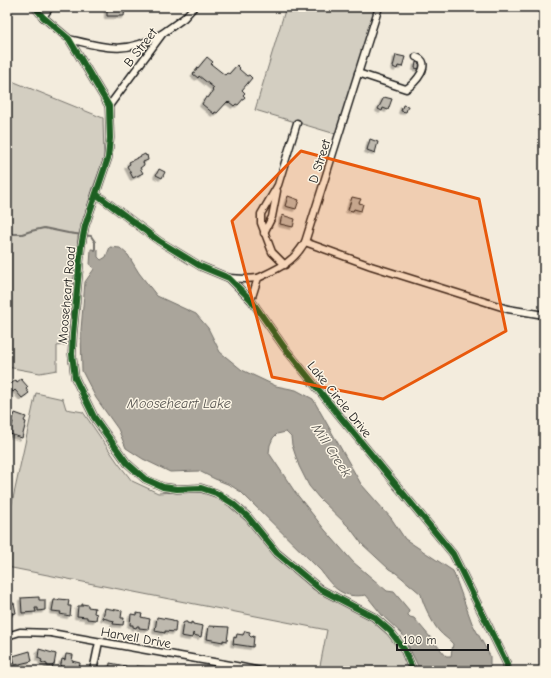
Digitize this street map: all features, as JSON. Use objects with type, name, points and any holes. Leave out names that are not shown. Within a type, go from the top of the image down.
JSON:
[{"type":"street","points":[[35,7],[43,17],[69,39],[108,106]]},
{"type":"street","points":[[43,17],[50,7]]},
{"type":"street","name":"B Street","points":[[108,106],[164,33],[184,18],[194,7]]},
{"type":"street","name":"D Street","points":[[258,278],[285,265],[300,252],[306,242],[379,7]]},
{"type":"street","points":[[69,39],[104,47],[126,48],[142,43],[164,33]]},
{"type":"street","points":[[358,73],[406,89],[416,81],[421,73],[423,64],[422,60],[421,58],[416,57]]},
{"type":"street","name":"Mooseheart Road","points":[[108,106],[110,138],[108,158],[85,226],[72,354],[75,378],[94,417],[127,463],[145,479],[163,487],[177,489],[201,488],[216,493],[232,503],[248,517],[277,553],[320,589],[374,617],[390,631],[404,649],[413,671]]},
{"type":"street","points":[[264,233],[272,217],[278,185],[298,123]]},
{"type":"street","points":[[278,185],[261,214],[261,223],[272,252],[285,265]]},
{"type":"street","name":"Lake Circle Drive","points":[[96,194],[159,241],[200,266],[229,278],[251,300],[284,347],[453,554],[507,664],[506,671]]},
{"type":"street","points":[[306,242],[371,266],[508,309],[544,314]]},
{"type":"street","points":[[229,278],[258,278],[251,300]]},
{"type":"street","name":"Harvell Drive","points":[[7,636],[20,632],[51,633],[260,671]]},
{"type":"street","points":[[94,671],[99,642]]},
{"type":"highlighted area","points":[[301,151],[479,199],[506,331],[383,399],[272,377],[232,221]]},
{"type":"shaded area","points":[[286,7],[379,7],[339,135],[255,110]]},
{"type":"shaded area","points":[[7,79],[103,118],[104,158],[78,237],[70,344],[57,346],[57,370],[40,373],[7,367]]},
{"type":"shaded area","points":[[36,393],[63,399],[66,409],[83,412],[132,481],[158,493],[192,491],[210,494],[231,507],[250,524],[278,557],[313,589],[351,607],[376,623],[397,643],[410,671],[319,671],[327,630],[7,567],[7,526]]},
{"type":"water","name":"Mooseheart Lake","points":[[110,247],[120,248],[128,255],[139,273],[157,296],[196,314],[208,328],[220,352],[242,370],[276,386],[296,390],[313,399],[361,484],[391,518],[405,539],[453,571],[472,623],[490,656],[490,671],[418,671],[418,666],[403,635],[382,615],[366,595],[358,596],[345,594],[334,587],[321,571],[241,492],[230,485],[199,471],[170,472],[143,459],[126,448],[118,429],[96,398],[82,371],[81,330],[85,282],[94,269],[90,265],[91,249],[98,250],[98,257],[101,260],[106,257]],"holes":[[[286,432],[291,437],[299,466],[309,486],[319,498],[350,528],[362,544],[389,569],[421,594],[434,624],[453,644],[451,656],[446,656],[414,618],[408,615],[409,610],[394,592],[387,591],[353,562],[295,492],[269,453],[270,445],[273,438],[277,434]]]},
{"type":"building","points":[[107,7],[125,7],[124,16],[107,16]]},
{"type":"building","points":[[396,55],[405,57],[402,67],[398,66],[397,69],[393,67]]},
{"type":"building","points":[[207,57],[213,62],[211,64],[225,75],[227,73],[229,74],[237,65],[240,68],[239,69],[247,76],[249,75],[252,78],[242,90],[245,93],[243,95],[245,97],[238,105],[236,104],[234,106],[227,102],[217,113],[215,112],[214,114],[202,104],[214,88],[199,76],[198,78],[193,74]]},
{"type":"building","points":[[416,62],[421,64],[419,69],[415,68]]},
{"type":"building","points":[[384,97],[392,99],[388,110],[383,108],[382,111],[378,109]]},
{"type":"building","points":[[403,105],[408,106],[406,112],[401,111]]},
{"type":"building","points":[[370,139],[378,142],[375,153],[367,150]]},
{"type":"building","points":[[145,154],[146,156],[147,155],[148,160],[143,162],[144,165],[140,168],[143,173],[133,178],[127,166],[130,164],[129,162]]},
{"type":"building","points":[[159,169],[165,172],[162,178],[156,175]]},
{"type":"building","points":[[288,196],[299,200],[296,209],[285,206]]},
{"type":"building","points":[[352,197],[361,199],[359,203],[363,204],[361,211],[354,209],[353,211],[348,210]]},
{"type":"building","points":[[282,215],[295,219],[293,227],[280,224]]},
{"type":"building","points":[[21,379],[28,387],[26,389],[29,393],[22,398],[15,390],[13,392],[8,386],[16,380],[17,382]]},
{"type":"building","points":[[15,413],[26,417],[24,421],[26,422],[22,438],[10,434],[13,422],[11,421]]},
{"type":"building","points":[[39,597],[39,600],[45,600],[45,610],[38,611],[38,608],[35,608],[36,612],[22,613],[21,598]]},
{"type":"building","points":[[54,600],[69,600],[68,606],[71,606],[70,616],[60,614],[61,612],[52,611]]},
{"type":"building","points":[[14,603],[16,613],[7,615],[7,604]]},
{"type":"building","points":[[82,604],[95,608],[94,613],[97,614],[96,620],[77,616],[78,606],[82,606]]},
{"type":"building","points":[[105,608],[122,611],[121,618],[124,618],[123,625],[113,624],[114,621],[103,618]]},
{"type":"building","points":[[137,613],[142,614],[141,617],[150,619],[148,629],[139,628],[139,626],[136,628],[133,627],[133,625],[130,625],[131,614],[137,615]]},
{"type":"building","points":[[157,617],[176,622],[175,632],[165,631],[165,633],[155,631]]},
{"type":"building","points":[[185,622],[191,624],[191,622],[193,624],[203,626],[201,637],[194,635],[193,633],[192,638],[181,636],[183,623]]},
{"type":"building","points":[[209,626],[229,627],[227,641],[223,640],[223,642],[207,639]]},
{"type":"building","points":[[245,631],[250,632],[249,635],[251,637],[254,636],[253,647],[233,644],[234,637],[236,638],[237,634],[243,635]]},
{"type":"building","points":[[39,649],[56,654],[54,665],[52,667],[47,666],[47,664],[41,662],[42,660],[38,658]]},
{"type":"building","points":[[30,651],[32,661],[15,665],[13,656]]},
{"type":"building","points":[[66,654],[73,655],[72,661],[80,663],[79,671],[66,671],[60,669],[62,659],[65,660]]},
{"type":"building","points":[[110,663],[126,666],[127,671],[109,671]]},
{"type":"building","points":[[136,666],[145,667],[145,671],[135,671]]},
{"type":"waterway","points":[[7,234],[22,234],[44,228],[91,236],[95,242],[95,250]]},
{"type":"cycle path","points":[[35,7],[43,17],[69,39],[109,106],[110,138],[108,158],[85,226],[81,247],[72,354],[75,378],[94,417],[127,463],[145,479],[163,487],[177,489],[201,488],[216,493],[232,503],[248,517],[277,553],[320,589],[374,617],[390,631],[404,649],[413,671]]},
{"type":"cycle path","points":[[96,194],[159,241],[200,266],[229,278],[251,300],[284,347],[453,554],[507,664],[506,671]]},
{"type":"water label","name":"Mill Creek","points":[[332,450]]}]
